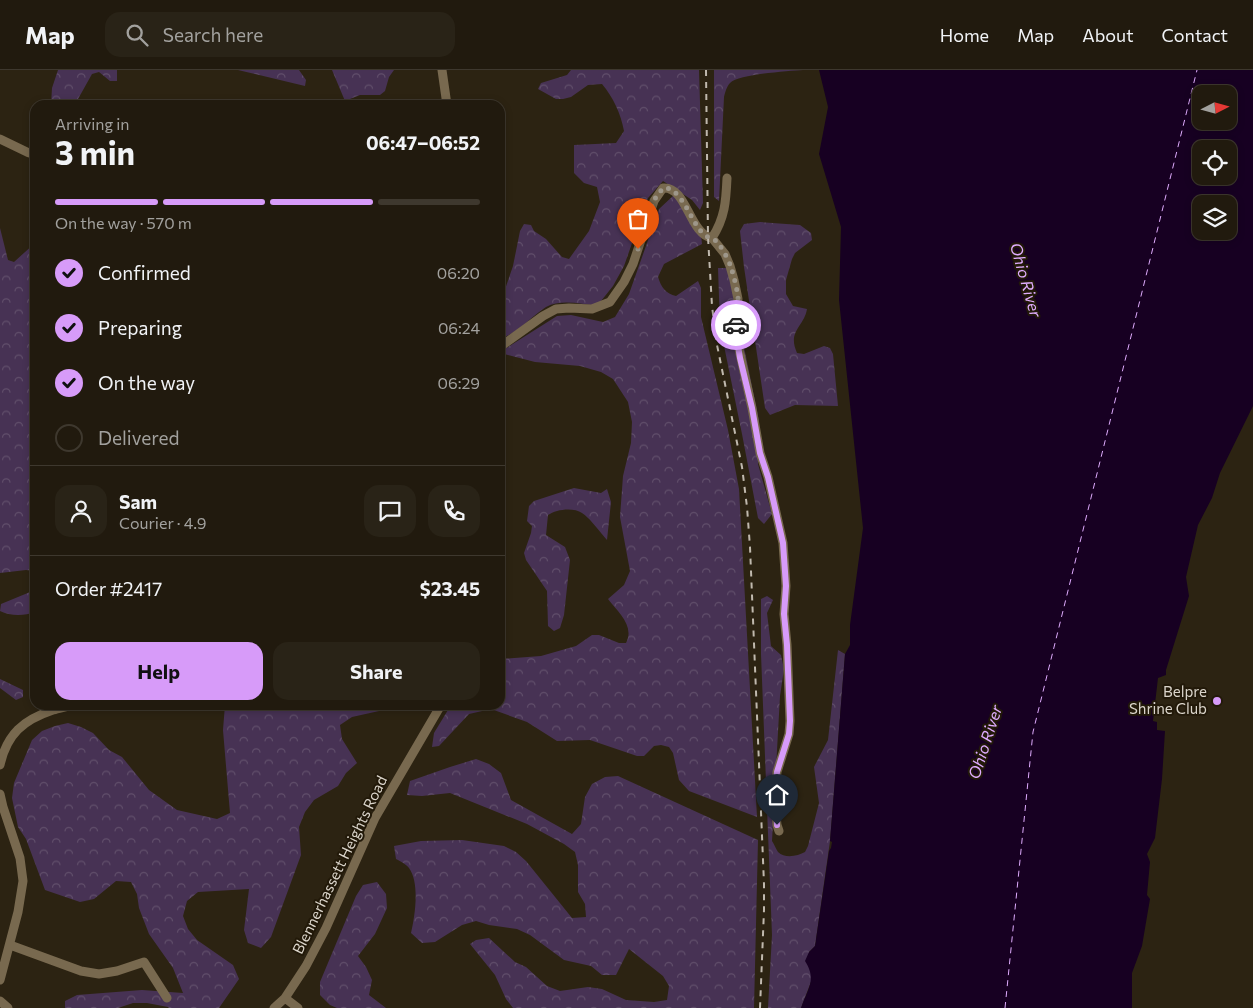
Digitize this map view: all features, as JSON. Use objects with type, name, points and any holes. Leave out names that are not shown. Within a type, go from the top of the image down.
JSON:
[{"type":"street","points":[[442,70],[446,100]]},
{"type":"street","points":[[0,139],[29,153]]},
{"type":"street","points":[[712,238],[722,221],[727,178]]},
{"type":"street","points":[[505,343],[556,309],[592,309],[610,302],[624,282],[633,264],[654,200],[663,188],[674,191],[681,198],[694,223],[708,237],[712,238],[725,254],[738,299],[737,340],[760,453],[768,477],[783,543],[786,586],[784,614],[790,721],[789,734],[777,772],[775,791],[776,816],[779,830]]},
{"type":"street","points":[[0,765],[7,742],[15,732],[25,723],[52,710]]},
{"type":"street","name":"Blennerhassett Heights Road","points":[[274,1008],[285,998],[306,966],[326,928],[382,805],[438,710]]},
{"type":"street","points":[[0,794],[20,858],[23,881],[18,912],[0,980]]},
{"type":"street","points":[[10,945],[81,971],[99,974],[118,971],[144,962],[167,998]]},
{"type":"street","points":[[285,998],[298,1008]]},
{"type":"street","points":[[0,1001],[8,1008]]},
{"type":"green space","points":[[58,70],[117,70],[117,81],[110,81],[99,72],[92,74],[77,100],[51,100],[52,88]]},
{"type":"green space","points":[[238,70],[299,70],[306,80],[305,86]]},
{"type":"green space","points":[[332,70],[394,70],[389,77],[385,91],[380,95],[360,95],[345,100]]},
{"type":"green space","points":[[571,70],[699,70],[703,203],[700,210],[692,200],[663,181],[648,198],[624,266],[613,286],[597,306],[558,303],[546,307],[519,329],[505,337],[505,289],[513,266],[520,231],[524,224],[531,225],[534,231],[546,239],[562,257],[569,259],[589,231],[600,202],[597,187],[584,183],[574,173],[574,145],[616,143],[624,131],[616,106],[602,84],[588,85],[571,97],[563,99],[556,99],[538,89],[541,83],[567,75]]},
{"type":"green space","points":[[714,70],[803,70],[743,77],[730,83],[728,86],[724,97],[719,201],[714,197]]},
{"type":"green space","points":[[674,195],[701,235],[702,244],[664,264],[658,277],[664,290],[676,296],[698,281],[701,288],[701,317],[728,430],[739,489],[757,817],[689,791],[679,780],[673,753],[669,747],[654,746],[644,756],[637,756],[590,740],[557,741],[527,722],[494,710],[505,710],[505,659],[541,656],[576,646],[592,635],[599,635],[619,643],[626,643],[628,637],[627,625],[608,599],[624,585],[630,571],[620,517],[623,476],[631,443],[632,422],[628,402],[613,379],[601,372],[580,366],[535,362],[505,354],[505,349],[557,316],[571,315],[603,322],[615,317],[629,294],[659,209]]},
{"type":"green space","points":[[760,222],[800,225],[811,233],[812,240],[795,253],[786,280],[786,294],[793,306],[807,309],[795,334],[794,346],[797,353],[804,354],[824,346],[830,348],[833,354],[838,406],[795,405],[770,415],[765,408],[740,231],[744,224]]},
{"type":"green space","points":[[0,228],[8,260],[14,262],[30,248],[30,570],[0,573]]},
{"type":"green space","points":[[718,268],[732,268],[742,337],[759,421],[758,464],[772,514],[764,524],[758,518],[720,326]]},
{"type":"green space","points":[[574,488],[601,493],[607,489],[611,502],[607,540],[588,518],[579,511],[556,511],[548,515],[546,535],[565,547],[570,560],[564,615],[560,628],[554,631],[548,626],[547,591],[526,560],[524,553],[532,526],[527,521],[529,506],[534,501]]},
{"type":"green space","points":[[30,592],[30,613],[8,614],[0,611],[1,604]]},
{"type":"green space","points":[[767,596],[773,600],[767,613],[771,646],[781,655],[784,669],[780,696],[772,841],[778,852],[784,856],[795,856],[805,852],[808,846],[819,803],[814,767],[828,740],[838,650],[845,654],[830,841],[815,946],[809,952],[812,979],[801,1008],[768,1008],[772,935],[761,654],[761,599]]},
{"type":"green space","points":[[0,679],[23,690],[23,697],[16,700],[0,688]]},
{"type":"green space","points":[[225,710],[381,710],[352,717],[340,725],[342,739],[357,763],[346,773],[338,786],[314,800],[305,812],[299,827],[301,855],[271,937],[261,948],[248,943],[244,930],[249,889],[198,892],[187,901],[183,916],[188,929],[197,940],[233,965],[239,979],[219,1008],[169,1008],[147,1003],[133,1003],[118,1008],[65,1008],[65,1001],[77,995],[142,990],[183,993],[173,968],[149,934],[139,908],[137,894],[131,882],[116,881],[94,899],[80,902],[45,890],[26,839],[18,827],[12,798],[14,783],[32,740],[42,731],[55,726],[68,723],[81,727],[93,733],[109,750],[122,757],[149,790],[177,810],[217,819],[230,813],[223,730]]},
{"type":"green space","points":[[448,710],[487,710],[469,714],[439,746],[432,747],[434,733]]},
{"type":"green space","points":[[476,759],[489,764],[501,773],[511,800],[572,834],[581,824],[585,797],[592,784],[605,777],[618,776],[758,840],[754,1008],[513,1008],[506,999],[495,975],[470,944],[476,940],[489,938],[515,962],[526,967],[547,986],[560,991],[588,987],[602,989],[626,1000],[654,1002],[667,1000],[669,986],[663,976],[629,949],[616,975],[602,975],[591,966],[564,960],[530,935],[517,929],[476,921],[462,925],[435,942],[422,943],[411,933],[416,900],[415,882],[408,867],[396,859],[394,846],[421,841],[462,840],[504,846],[516,852],[526,861],[572,918],[586,917],[585,904],[578,892],[578,865],[575,852],[564,844],[527,824],[450,793],[422,796],[407,795],[410,781]]},
{"type":"green space","points":[[377,882],[386,894],[387,908],[375,934],[358,956],[372,980],[369,995],[386,1008],[337,1008],[330,1005],[320,995],[320,982],[356,896],[363,885]]},
{"type":"water","name":"Ohio River","points":[[819,70],[1253,70],[1253,406],[1220,473],[1212,498],[1198,525],[1186,577],[1189,596],[1166,675],[1158,678],[1153,721],[1157,722],[1157,730],[1165,731],[1162,779],[1155,838],[1147,854],[1150,862],[1147,895],[1150,899],[1142,946],[1132,973],[1132,1008],[801,1008],[811,979],[809,968],[805,961],[809,952],[815,946],[829,851],[832,842],[830,841],[845,654],[850,645],[850,625],[863,528],[839,300],[841,227],[819,154],[828,107]]},
{"type":"ferry route","points":[[1005,1008],[1033,732],[1197,70]]},
{"type":"railway","points":[[706,70],[708,237],[712,306],[717,345],[742,467],[750,547],[764,884],[760,1008]]},
{"type":"way so far","points":[[638,249],[654,200],[663,188],[674,191],[681,198],[694,223],[708,237],[712,238],[725,254],[738,299],[736,325]]},
{"type":"place","name":"Belpre Shrine Club","points":[[1217,701]]},
{"type":"route","points":[[736,325],[740,358],[757,431],[760,453],[768,477],[783,543],[786,586],[784,614],[790,721],[789,734],[777,772],[775,791],[777,825]]}]
